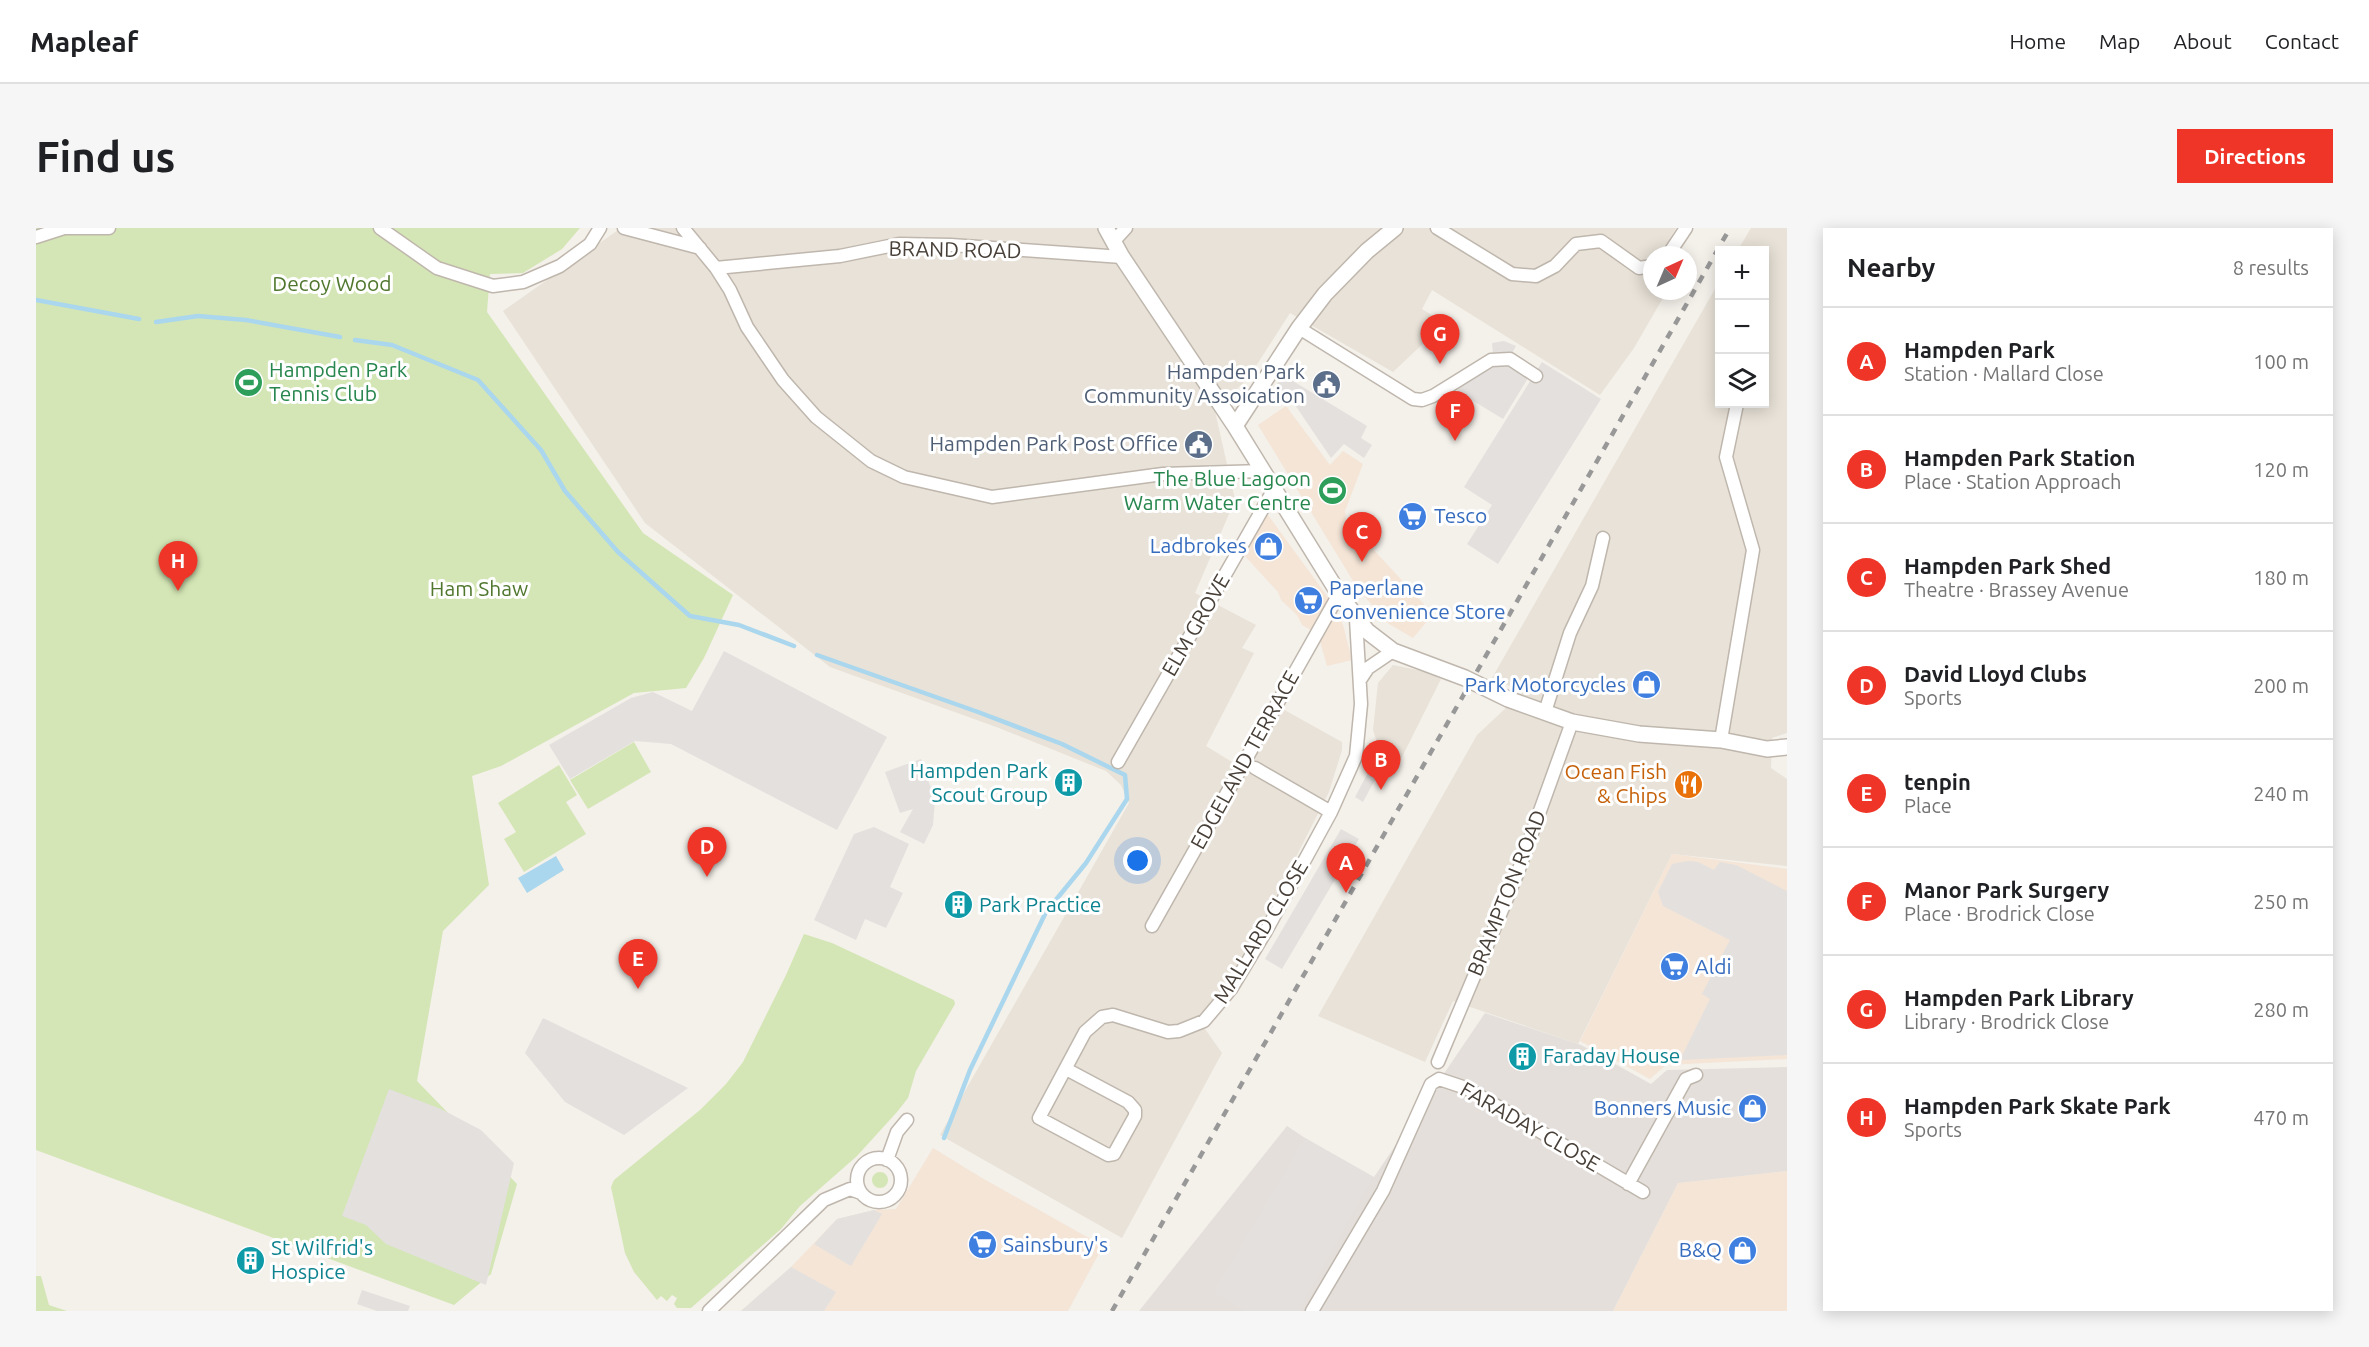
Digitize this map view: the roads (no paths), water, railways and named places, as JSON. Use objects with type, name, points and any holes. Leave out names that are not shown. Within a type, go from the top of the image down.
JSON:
[{"type":"street","points":[[36,237],[64,228],[110,228]]},
{"type":"street","points":[[380,228],[436,267],[493,286],[523,282],[560,266],[590,244],[600,228]]},
{"type":"street","points":[[624,228],[700,248]]},
{"type":"street","points":[[683,228],[717,268],[747,327],[783,380],[816,417],[871,461],[903,477],[992,497],[1163,474],[1263,471]]},
{"type":"street","points":[[1126,228],[1110,235],[1122,257],[1235,426],[1339,594],[1356,619],[1373,637],[1393,651],[1471,681],[1508,699],[1572,722],[1639,734],[1721,740],[1767,749],[1787,747]]},
{"type":"street","points":[[1235,426],[1324,294],[1367,251],[1395,228]]},
{"type":"street","points":[[1437,228],[1512,274],[1536,276],[1555,266],[1576,244],[1601,241],[1640,268],[1643,268]]},
{"type":"street","points":[[1674,246],[1686,228]]},
{"type":"street","name":"BRAND ROAD","points":[[717,268],[840,256],[899,244],[951,245],[1122,257]]},
{"type":"street","points":[[1299,328],[1413,399],[1422,400],[1433,396],[1491,360],[1510,359],[1536,376]]},
{"type":"street","points":[[1721,740],[1753,550],[1726,457],[1736,408]]},
{"type":"street","name":"ELM GROVE","points":[[1118,762],[1274,489]]},
{"type":"street","points":[[1545,712],[1567,640],[1592,586],[1603,538]]},
{"type":"street","name":"EDGELAND TERRACE","points":[[1152,926],[1339,594]]},
{"type":"street","name":"MALLARD CLOSE","points":[[1066,1069],[1128,1102],[1135,1110],[1135,1116],[1114,1154],[1108,1155],[1039,1119],[1085,1032],[1102,1017],[1122,1016],[1168,1032],[1191,1028],[1204,1021],[1231,989],[1330,812],[1356,756],[1361,704],[1356,619]]},
{"type":"street","points":[[1360,680],[1368,668],[1393,651]]},
{"type":"street","name":"BRAMPTON ROAD","points":[[1438,1062],[1518,872],[1572,722]]},
{"type":"street","points":[[1767,749],[1787,760]]},
{"type":"street","points":[[1255,768],[1330,812]]},
{"type":"street","points":[[1628,1184],[1686,1079],[1696,1075]]},
{"type":"street","name":"FARADAY CLOSE","points":[[1312,1311],[1383,1191],[1431,1084],[1439,1079],[1466,1088],[1643,1192]]},
{"type":"street","points":[[887,1160],[897,1132],[907,1120]]},
{"type":"street","points":[[709,1311],[824,1200],[850,1189],[879,1203],[885,1202],[896,1194],[901,1181],[897,1168],[887,1160],[873,1159],[861,1167],[857,1180],[861,1193]]},
{"type":"water","points":[[556,856],[564,870],[527,893],[518,878]]},
{"type":"waterway","points":[[36,300],[139,319]]},
{"type":"waterway","points":[[156,322],[198,316],[246,320],[340,337]]},
{"type":"waterway","points":[[355,340],[392,345],[478,380],[541,450],[565,491],[618,552],[690,616],[739,625],[794,646]]},
{"type":"waterway","points":[[817,655],[1062,744],[1125,775],[1127,799],[1086,863],[1046,912],[970,1070],[944,1138]]},
{"type":"railway","points":[[1112,1311],[1730,228]]},
{"type":"place","name":"Hampden Park Library","points":[[1440,364]]},
{"type":"place","name":"Hampden Park Tennis Club","points":[[248,382]]},
{"type":"place","name":"Hampden Park Community Assoication","points":[[1326,384]]},
{"type":"place","name":"Manor Park Surgery","points":[[1455,441]]},
{"type":"place","name":"Hampden Park Post Office","points":[[1199,444]]},
{"type":"place","name":"The Blue Lagoon Warm Water Centre","points":[[1332,491]]},
{"type":"place","name":"Tesco","points":[[1413,516]]},
{"type":"place","name":"Ladbrokes","points":[[1268,546]]},
{"type":"place","name":"Hampden Park Shed","points":[[1362,562]]},
{"type":"place","name":"Hampden Park Skate Park","points":[[178,591]]},
{"type":"place","name":"Paperlane Convenience Store","points":[[1308,600]]},
{"type":"place","name":"Park Motorcycles","points":[[1647,685]]},
{"type":"place","name":"Hampden Park Scout Group","points":[[1069,783]]},
{"type":"place","name":"Ocean Fish & Chips","points":[[1688,784]]},
{"type":"place","name":"Hampden Park Station","points":[[1381,790]]},
{"type":"place","name":"David Lloyd Clubs","points":[[707,877]]},
{"type":"place","name":"Hampden Park","points":[[1346,893]]},
{"type":"place","name":"Park Practice","points":[[958,905]]},
{"type":"place","name":"Aldi","points":[[1674,967]]},
{"type":"place","name":"tenpin","points":[[638,989]]},
{"type":"place","name":"Faraday House","points":[[1522,1056]]},
{"type":"place","name":"Bonners Music","points":[[1752,1108]]},
{"type":"place","name":"Sainsbury's","points":[[982,1245]]},
{"type":"place","name":"B&Q","points":[[1743,1250]]},
{"type":"place","name":"St Wilfrid's Hospice","points":[[250,1260]]},
{"type":"park label","name":"Decoy Wood","points":[[332,284]]},
{"type":"park label","name":"Ham Shaw","points":[[479,589]]}]
